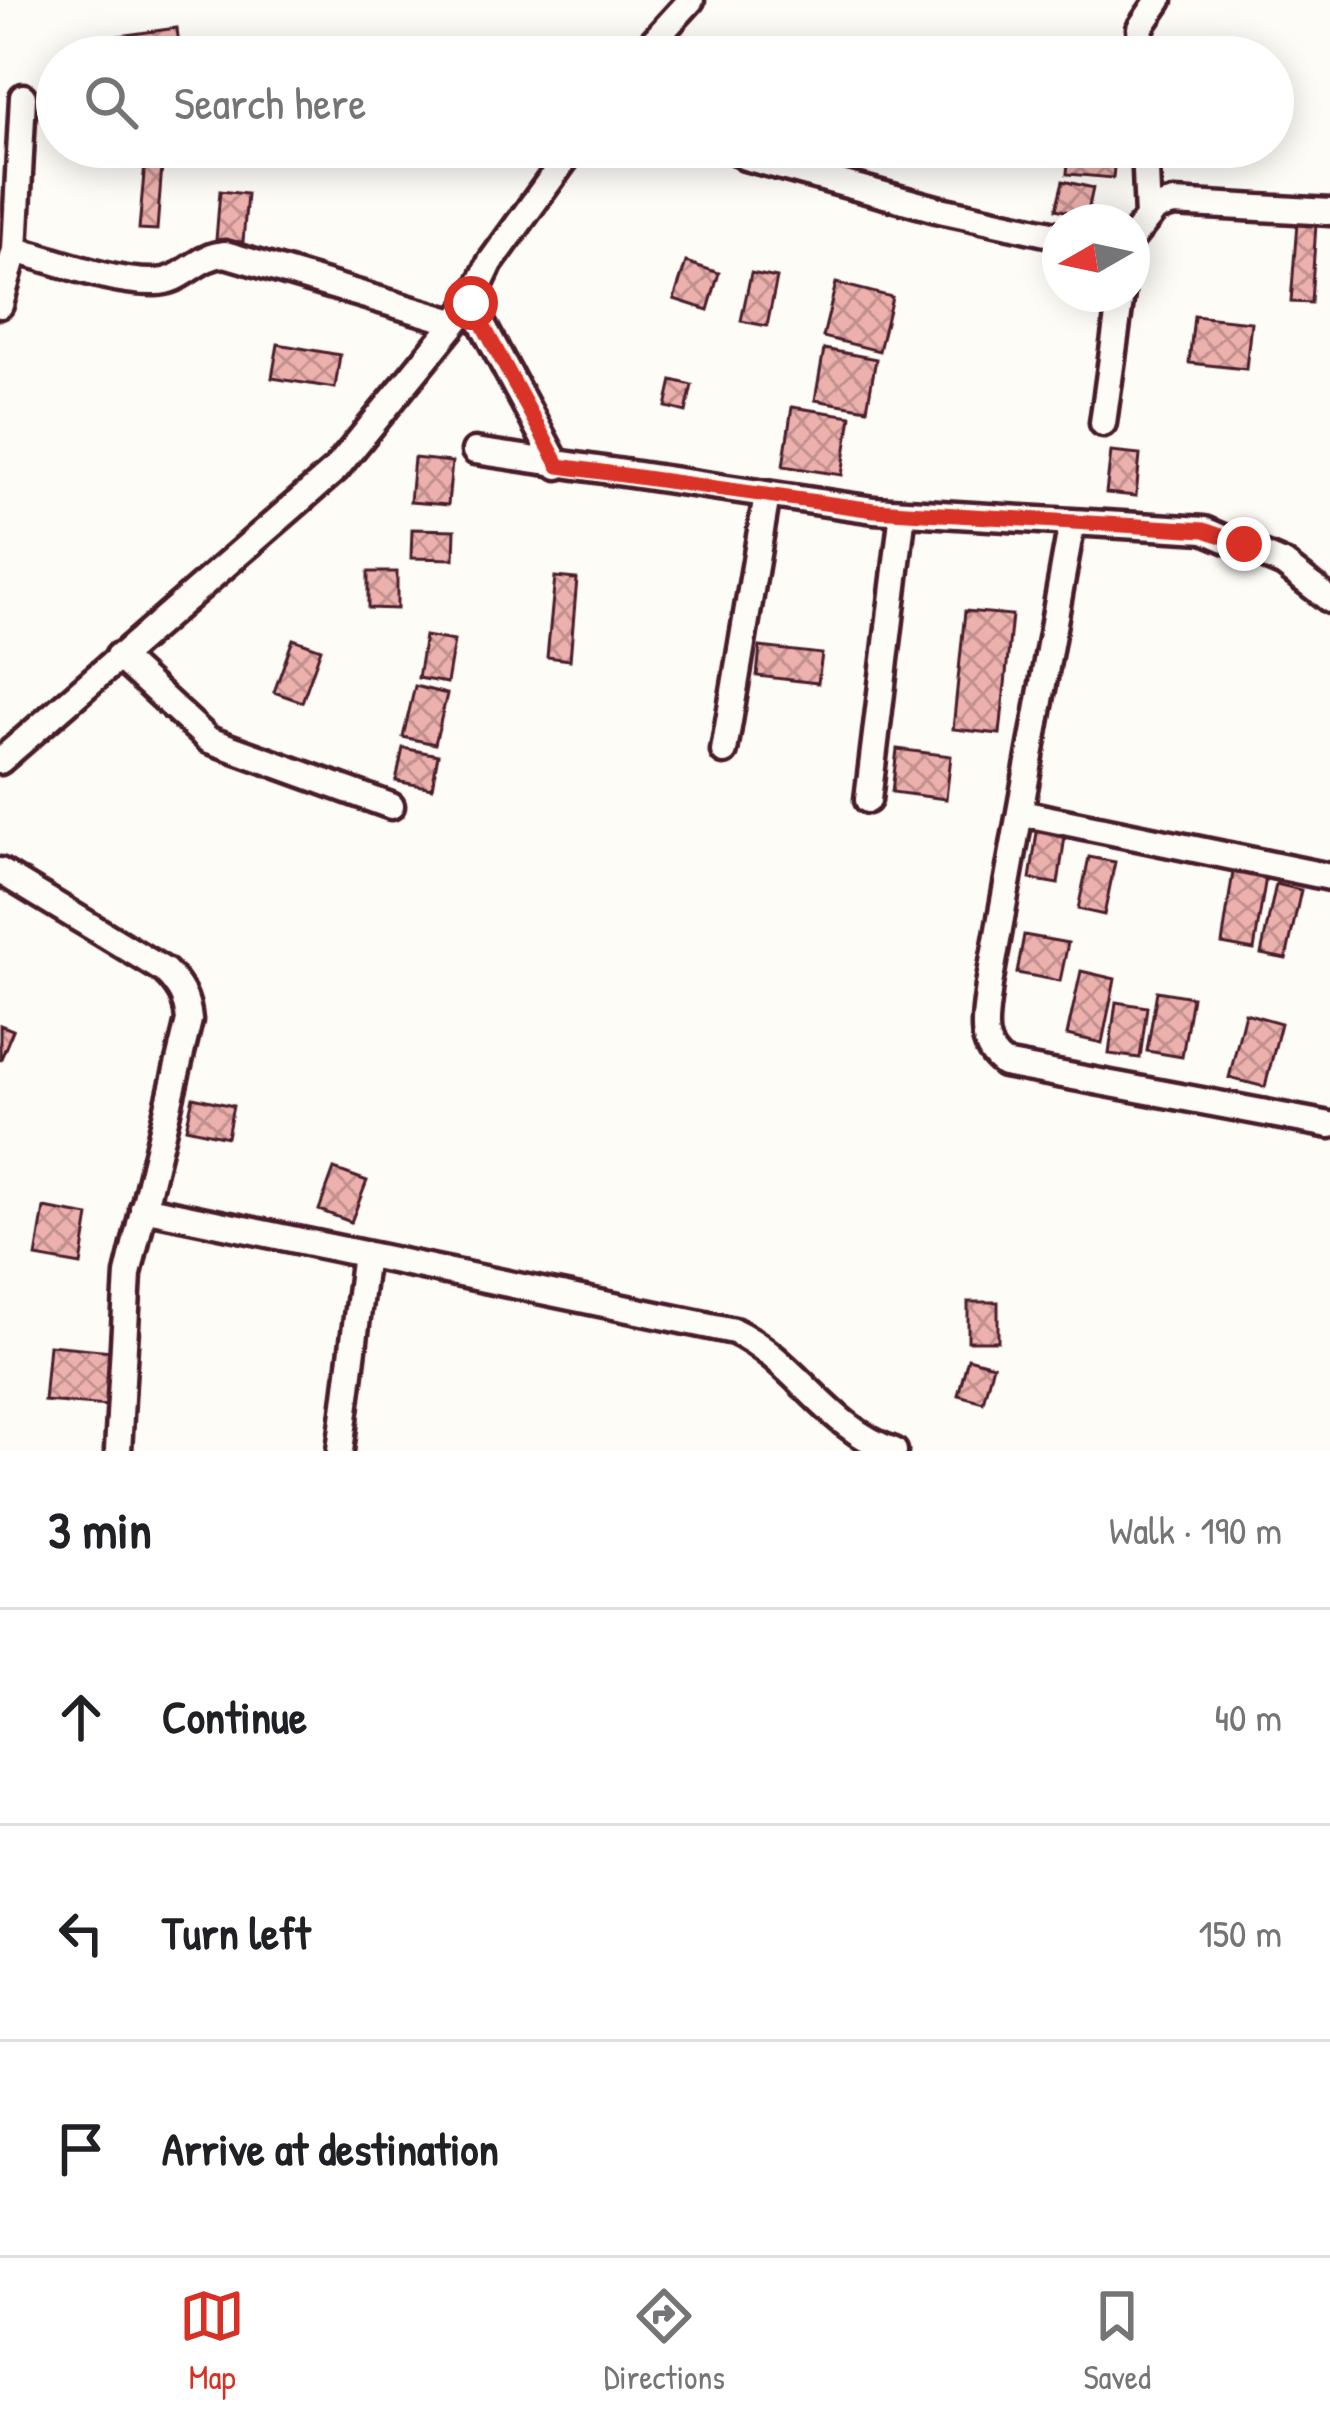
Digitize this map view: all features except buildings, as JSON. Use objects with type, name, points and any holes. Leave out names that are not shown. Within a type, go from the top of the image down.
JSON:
[{"type":"street","points":[[658,36],[691,0]]},
{"type":"street","points":[[1141,36],[1140,28],[1160,0]]},
{"type":"street","points":[[0,304],[15,250],[22,97]]},
{"type":"street","points":[[0,761],[336,469],[462,312],[490,263],[559,168]]},
{"type":"street","points":[[783,168],[1042,232]]},
{"type":"street","points":[[1141,204],[1144,168]]},
{"type":"street","points":[[1150,216],[1156,208],[1174,203],[1330,212]]},
{"type":"street","points":[[15,250],[157,283],[176,278],[208,256],[225,254],[462,312],[559,466]]},
{"type":"street","points":[[1103,423],[1118,312]]},
{"type":"street","points":[[475,452],[903,512],[1204,530],[1284,564],[1330,600]]},
{"type":"street","points":[[724,751],[767,495]]},
{"type":"street","points":[[868,800],[903,512]]},
{"type":"street","points":[[1072,522],[989,985],[984,1038],[991,1055],[1004,1064],[1330,1125]]},
{"type":"street","points":[[118,656],[209,740],[391,806]]},
{"type":"street","points":[[1022,813],[1330,877]]},
{"type":"street","points":[[0,871],[164,970],[187,1003],[189,1020],[128,1274],[118,1451]]},
{"type":"street","points":[[143,1208],[734,1331],[763,1345],[843,1424],[893,1451]]},
{"type":"street","points":[[340,1451],[365,1254]]},
{"type":"route","points":[[471,303],[559,466],[874,510],[1204,530],[1244,544]]}]
